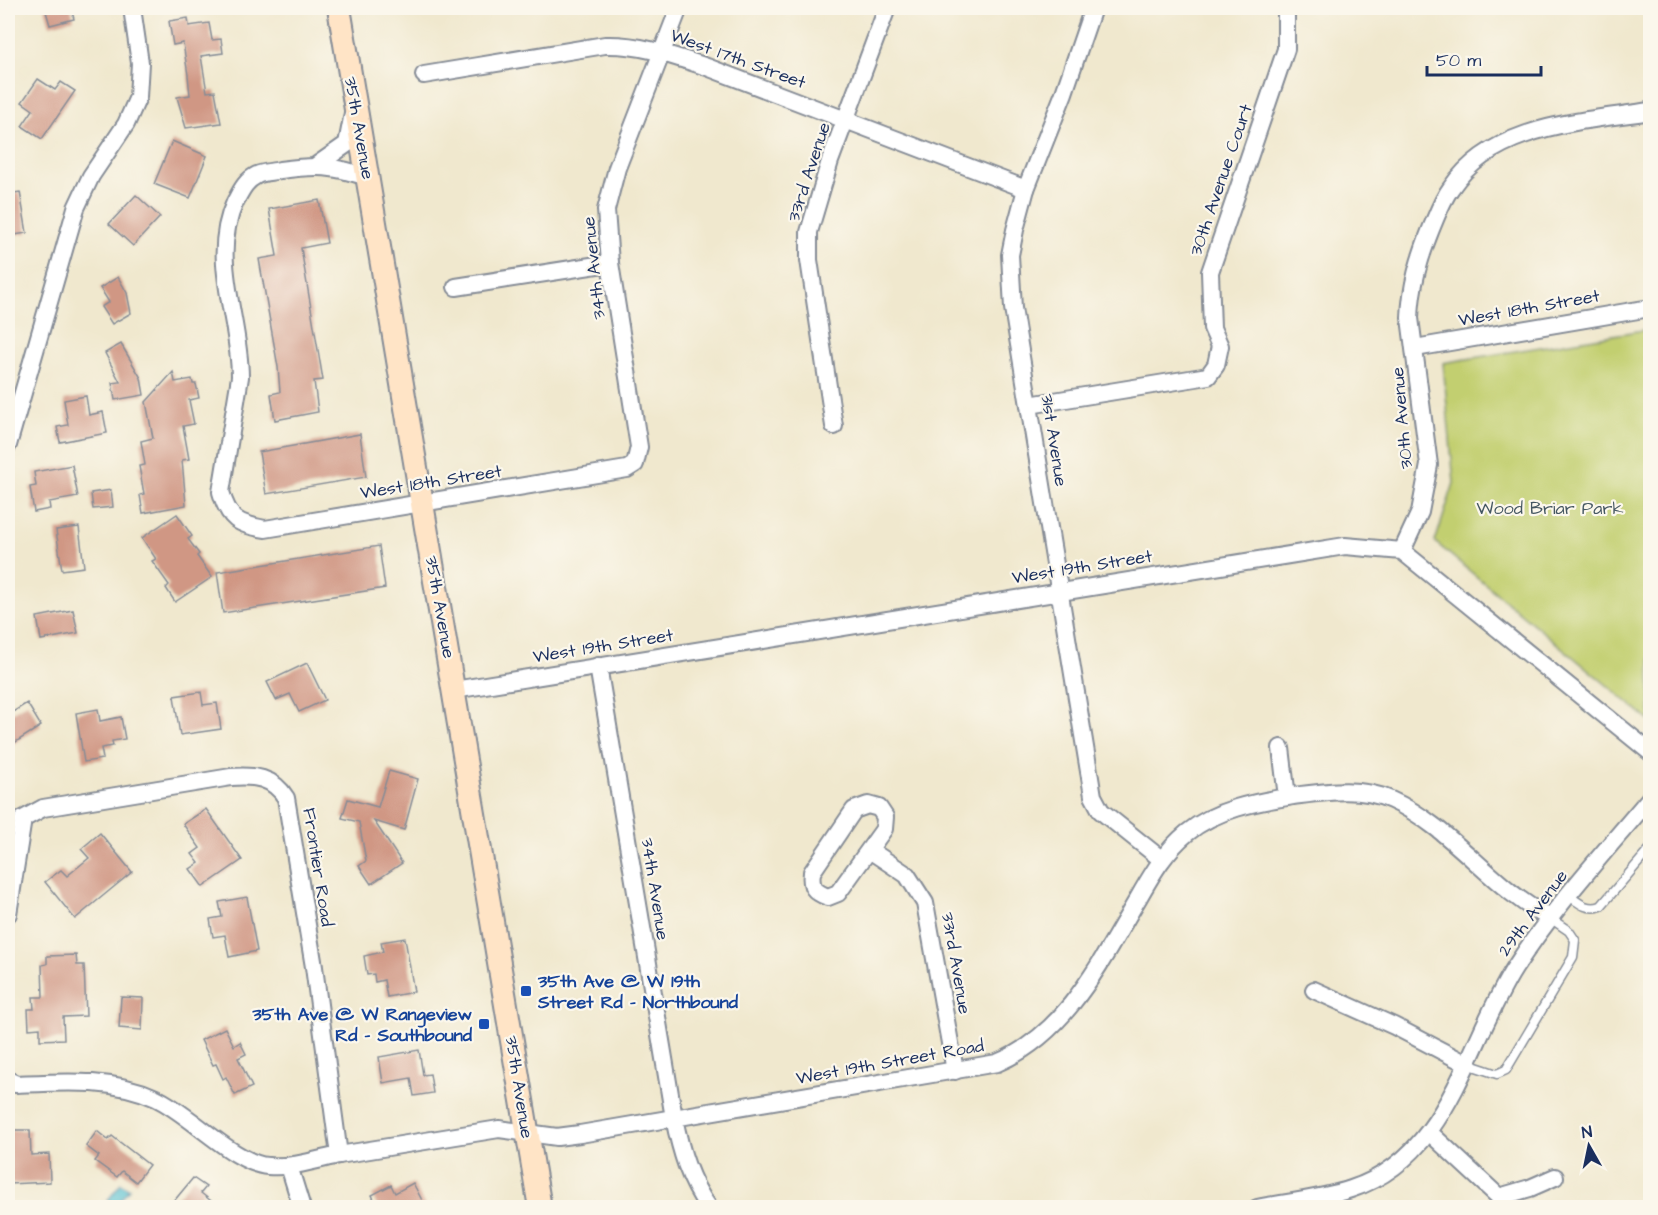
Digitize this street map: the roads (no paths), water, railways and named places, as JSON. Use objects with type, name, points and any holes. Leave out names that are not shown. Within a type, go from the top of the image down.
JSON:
[{"type":"main road","name":"35th Avenue","points":[[339,8],[540,1208]]},
{"type":"street","points":[[8,445],[76,208],[90,176],[126,124],[138,97],[140,63],[132,8]]},
{"type":"street","name":"34th Avenue","points":[[635,464],[639,447],[637,427],[606,230],[611,189],[679,8]]},
{"type":"street","name":"33rd Avenue","points":[[834,426],[809,260],[809,232],[830,161],[888,8]]},
{"type":"street","name":"31st Avenue","points":[[1093,8],[1064,93],[1026,189],[1010,255],[1013,308],[1093,796],[1101,811],[1161,859]]},
{"type":"street","name":"30th Avenue Court","points":[[1029,405],[1208,376],[1216,365],[1220,346],[1212,328],[1210,272],[1284,58],[1286,8]]},
{"type":"street","name":"West 17th Street","points":[[424,75],[605,45],[628,45],[662,52],[1026,189]]},
{"type":"street","points":[[316,165],[346,144],[355,105]]},
{"type":"street","name":"30th Avenue","points":[[1402,551],[1424,498],[1429,465],[1410,318],[1415,273],[1442,202],[1463,172],[1479,157],[1511,139],[1539,129],[1650,111]]},
{"type":"street","points":[[316,165],[344,168],[369,178]]},
{"type":"street","name":"West 18th Street","points":[[316,165],[258,174],[243,186],[231,212],[224,238],[224,260],[240,358],[240,377],[221,492],[225,506],[233,518],[247,526],[265,529],[616,472],[635,464]]},
{"type":"street","points":[[456,287],[610,263]]},
{"type":"street","name":"West 18th Street","points":[[1415,348],[1650,308]]},
{"type":"street","name":"West 19th Street","points":[[454,690],[1344,546],[1402,551]]},
{"type":"street","points":[[1402,551],[1650,752]]},
{"type":"street","name":"34th Avenue","points":[[598,666],[681,1153],[693,1185],[709,1208]]},
{"type":"street","points":[[1281,748],[1287,797]]},
{"type":"street","name":"Frontier Road","points":[[8,914],[23,819],[43,808],[254,775],[280,789],[286,798],[314,967],[339,1155]]},
{"type":"street","name":"West 19th Street Road","points":[[339,1155],[499,1129],[561,1136],[984,1067],[1022,1053],[1052,1027],[1080,993],[1161,859],[1188,832],[1218,814],[1287,797],[1342,791],[1389,799],[1416,813],[1491,876],[1536,911],[1550,918]]},
{"type":"street","name":"29th Avenue","points":[[1257,1208],[1350,1189],[1374,1179],[1408,1157],[1430,1133],[1450,1100],[1465,1063],[1513,972],[1568,895],[1650,798]]},
{"type":"street","points":[[868,805],[879,808],[885,817],[884,829],[871,851],[838,893],[828,897],[816,893],[811,883],[812,872],[854,810],[868,805]]},
{"type":"street","name":"33rd Avenue","points":[[871,851],[907,875],[925,903],[955,1071]]},
{"type":"street","points":[[1314,990],[1394,1026],[1465,1063]]},
{"type":"street","points":[[8,1080],[16,1084],[78,1081],[115,1086],[155,1097],[180,1111],[249,1162],[266,1166],[289,1166],[339,1155]]},
{"type":"street","points":[[1430,1133],[1500,1202],[1555,1177]]},
{"type":"street","points":[[289,1166],[302,1208]]},
{"type":"lane","points":[[1568,895],[1583,906],[1590,908],[1601,906],[1650,849]]},
{"type":"lane","points":[[1465,1063],[1487,1072],[1501,1074],[1573,957],[1575,940],[1569,931],[1550,918]]},
{"type":"water","points":[[121,1183],[129,1189],[116,1206],[108,1200]]},
{"type":"place","name":"35th Ave @ W 19th Street Rd - Northbound","points":[[526,991]]},
{"type":"place","name":"35th Ave @ W Rangeview Rd - Southbound","points":[[484,1024]]},
{"type":"park label","name":"Wood Briar Park","points":[[1550,508]]}]
